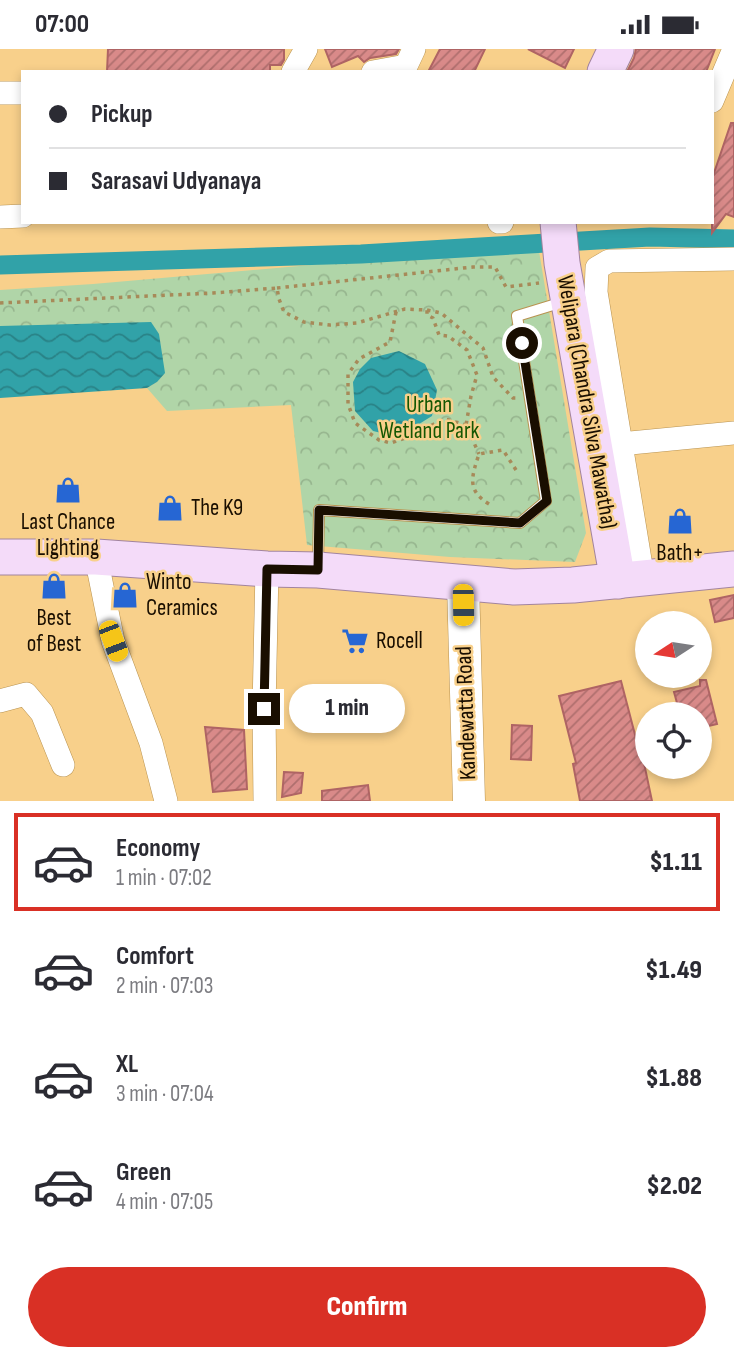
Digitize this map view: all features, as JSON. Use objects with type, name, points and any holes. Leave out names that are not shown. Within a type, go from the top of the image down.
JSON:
[{"type":"main road","points":[[606,70],[616,49]]},
{"type":"main road","name":"Welipara (Chandra Silva Mawatha)","points":[[558,224],[566,281],[631,579]]},
{"type":"main road","points":[[0,557],[96,557],[318,570],[514,587],[543,587],[734,569]]},
{"type":"street","points":[[294,70],[306,49]]},
{"type":"street","points":[[384,70],[406,66],[414,49]]},
{"type":"street","points":[[714,95],[734,49]]},
{"type":"street","points":[[0,93],[21,93]]},
{"type":"street","points":[[0,217],[21,216]]},
{"type":"street","points":[[631,579],[620,444],[596,292],[597,268],[609,261],[734,259]]},
{"type":"street","points":[[620,444],[734,433]]},
{"type":"street","points":[[96,557],[113,641],[151,743],[166,801]]},
{"type":"street","points":[[265,801],[267,569]]},
{"type":"street","name":"Kandewatta Road","points":[[463,583],[469,801]]},
{"type":"street","points":[[0,701],[26,694],[42,713],[63,765]]},
{"type":"lane","points":[[318,570],[319,510],[520,523],[547,501],[517,316],[566,281]]},
{"type":"path","points":[[0,303],[213,293],[474,267],[495,267],[506,287],[566,281]]},
{"type":"path","points":[[277,288],[284,312],[304,322],[330,325],[357,323],[405,309],[441,313],[483,348],[493,377],[513,398],[520,398]]},
{"type":"path","points":[[427,310],[427,315],[433,318],[439,335],[448,336],[467,350],[477,375],[466,425],[479,454],[471,479],[479,498],[489,504]]},
{"type":"path","points":[[396,312],[390,342],[359,359],[348,374],[348,404],[355,423],[379,440],[391,443],[425,431],[444,419],[466,425]]},
{"type":"path","points":[[479,454],[503,450],[518,473]]},
{"type":"green space","name":"Urban Wetland Park","points":[[538,245],[586,533],[575,562],[450,557],[307,545],[291,405],[167,411],[147,388],[157,382],[0,326],[0,290]]},
{"type":"water","points":[[151,322],[159,334],[165,373],[147,388],[0,398],[0,326]]},
{"type":"water","points":[[399,351],[425,364],[437,390],[432,416],[398,437],[373,431],[355,411],[353,382],[360,369],[371,358]]},
{"type":"building","points":[[108,49],[284,49],[281,65],[270,65],[270,70],[107,70]]},
{"type":"building","points":[[325,49],[399,49],[396,54],[370,58],[364,62],[358,56],[332,67]]},
{"type":"building","points":[[440,49],[485,49],[475,70],[429,70]]},
{"type":"building","points":[[528,49],[574,49],[565,68]]},
{"type":"building","points":[[636,49],[715,49],[707,70],[628,70]]},
{"type":"building","points":[[731,123],[734,123],[734,217],[726,214],[712,233],[714,224],[714,173]]},
{"type":"building","points":[[734,595],[734,618],[715,622],[710,600]]},
{"type":"building","points":[[621,681],[635,735],[635,779],[647,779],[652,801],[580,801],[573,764],[576,763],[559,696]]},
{"type":"building","points":[[708,688],[712,702],[677,702],[674,692]]},
{"type":"building","points":[[712,704],[717,724],[712,725]]},
{"type":"building","points":[[512,725],[532,726],[531,760],[511,759]]},
{"type":"building","points":[[205,727],[244,730],[247,789],[213,792]]},
{"type":"building","points":[[284,772],[303,773],[301,793],[282,797]]},
{"type":"building","points":[[368,785],[370,801],[322,801],[322,791]]},
{"type":"waterway","points":[[0,265],[361,254],[650,237],[734,239]]},
{"type":"place","name":"Last Chance Lighting","points":[[68,490]]},
{"type":"place","name":"The K9","points":[[170,508]]},
{"type":"place","name":"Bath+","points":[[680,521]]},
{"type":"place","name":"Best of Best","points":[[54,586]]},
{"type":"place","name":"Winto Ceramics","points":[[125,595]]},
{"type":"place","name":"Rocell","points":[[355,641]]},
{"type":"route","points":[[264,709],[267,569],[318,570],[319,510],[520,523],[547,501],[522,343]]}]
